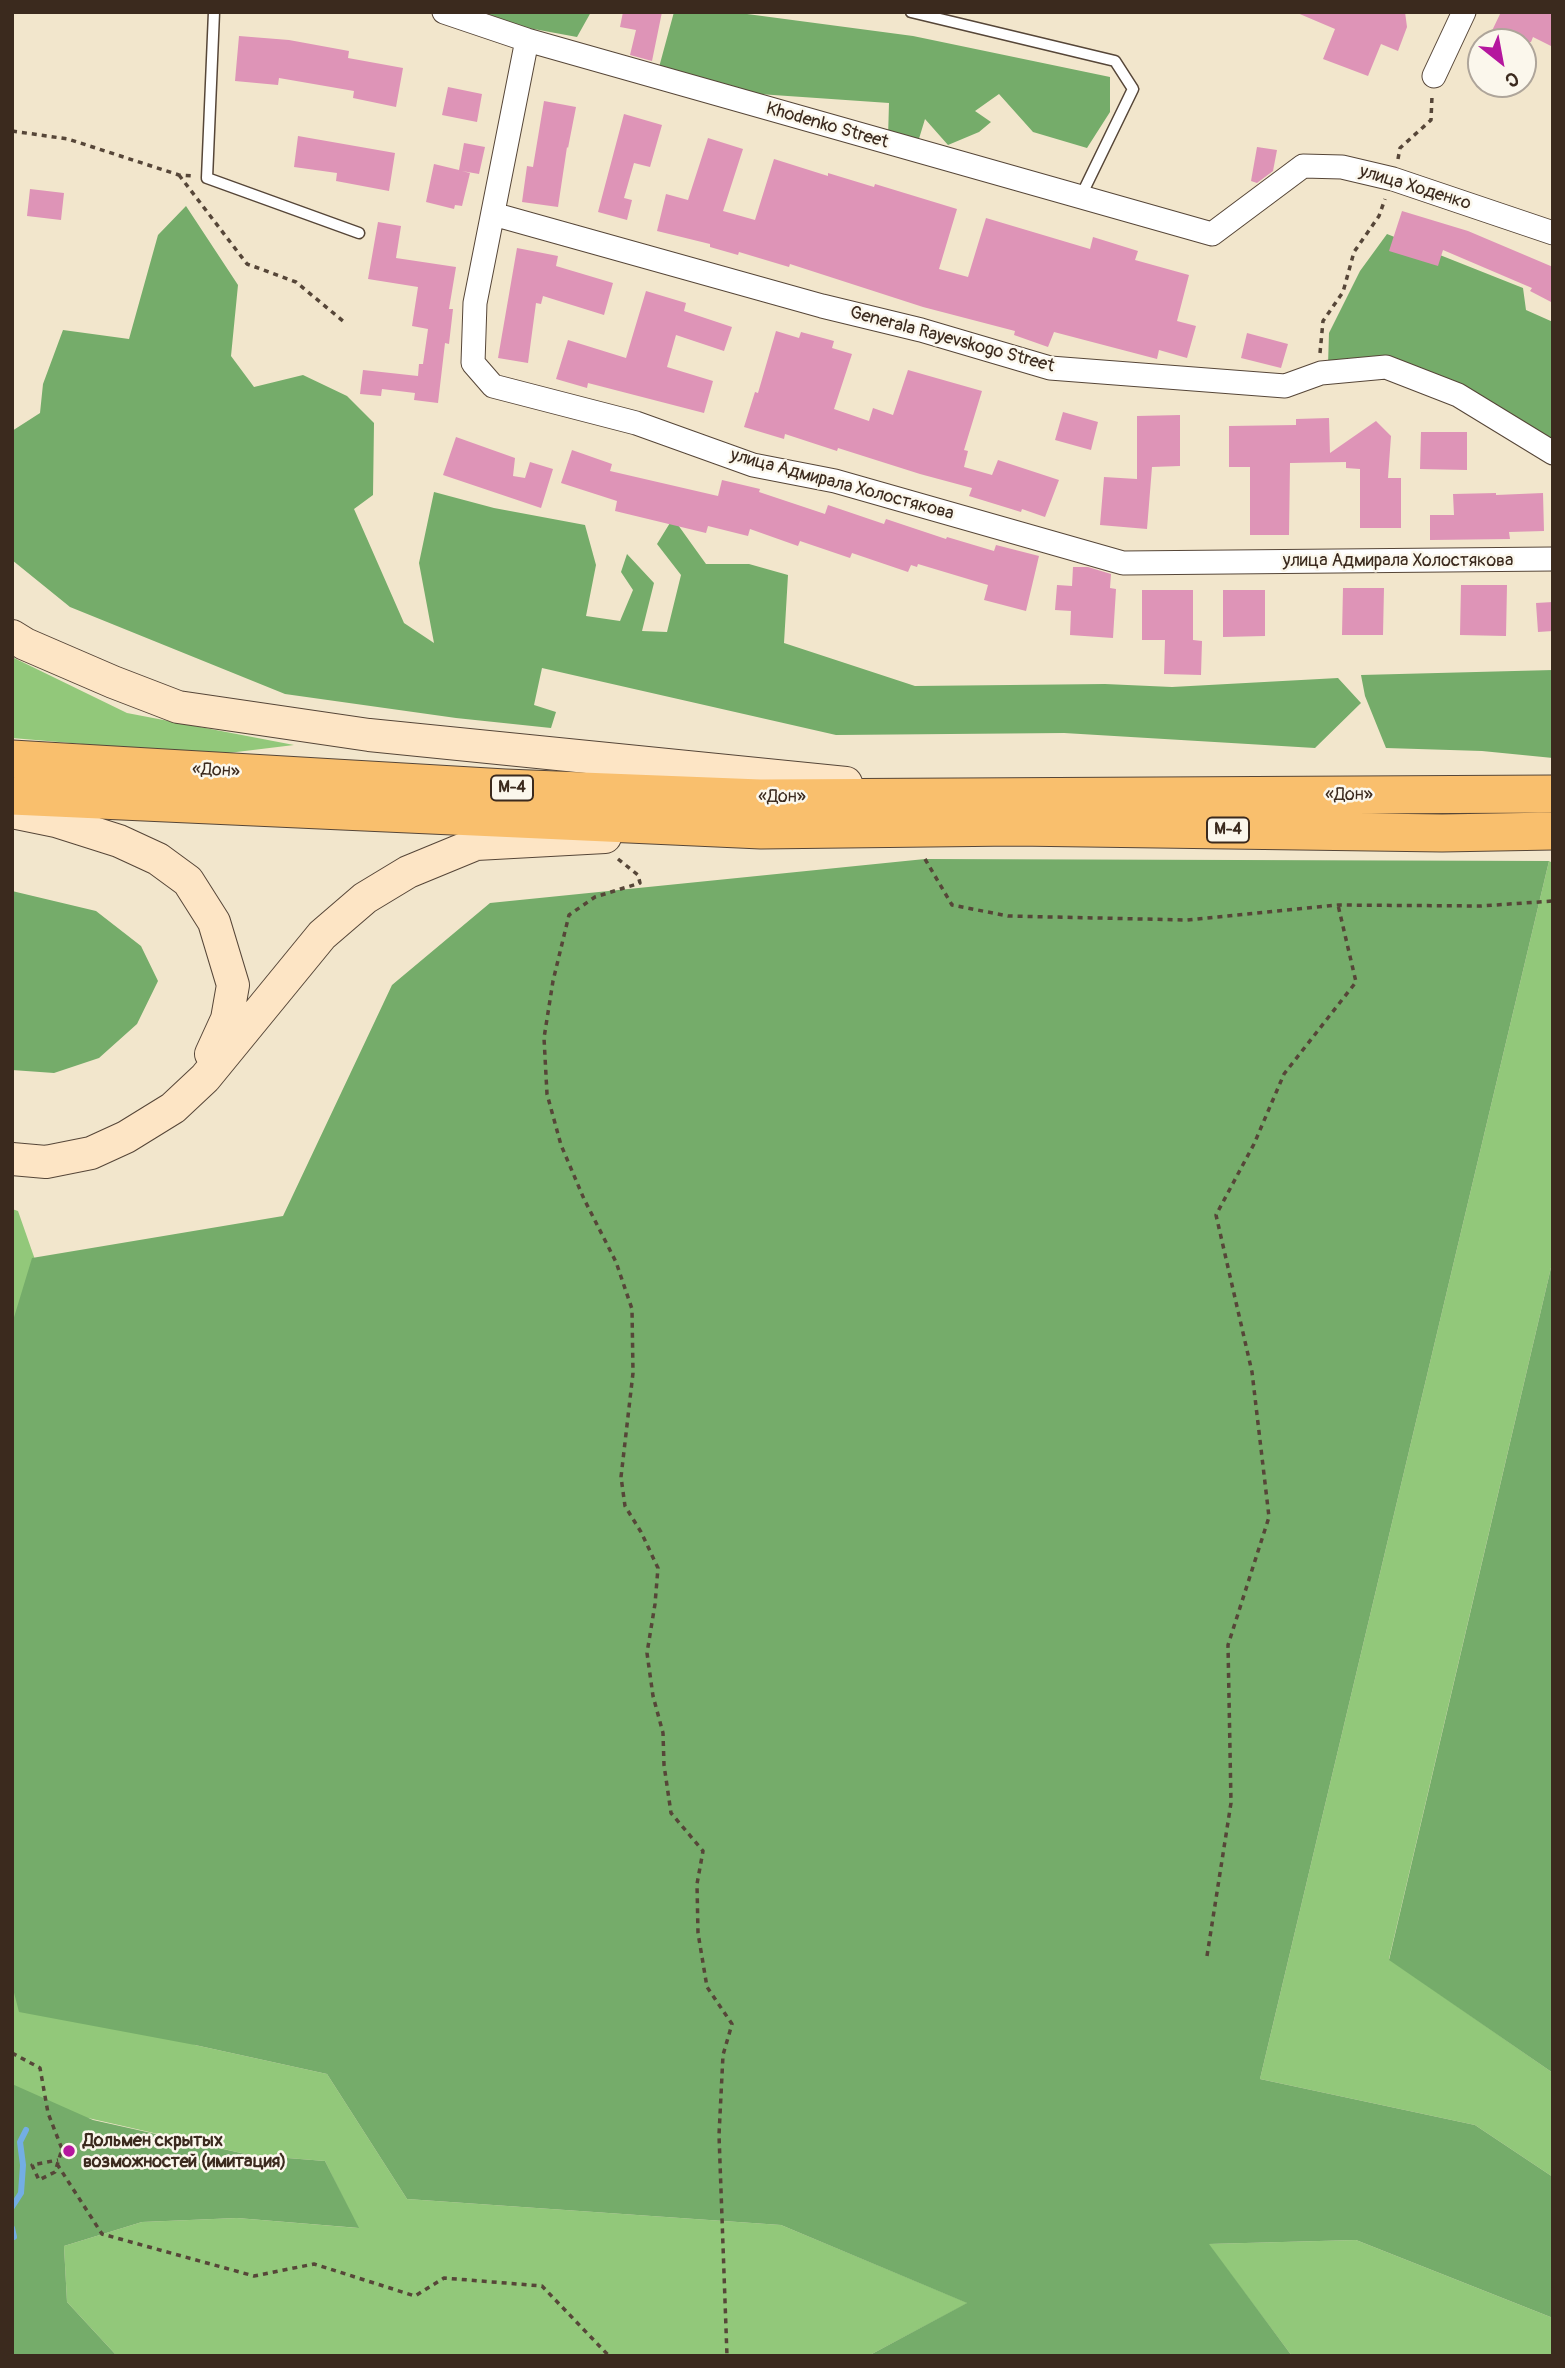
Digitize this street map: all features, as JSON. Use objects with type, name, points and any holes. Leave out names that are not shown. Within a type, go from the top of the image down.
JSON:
[{"type":"highway","name":"«Дон»","points":[[12,759],[505,788],[760,798],[1553,794]]},
{"type":"highway","name":"«Дон»","points":[[12,796],[761,830],[1015,827],[1442,833],[1553,831]]},
{"type":"main road","points":[[12,636],[113,682],[178,707],[397,737],[825,781],[1012,796]]},
{"type":"main road","points":[[12,813],[68,825],[119,841],[158,859],[188,881],[214,922],[233,985],[227,1019],[210,1056],[189,1086],[166,1108],[126,1137]]},
{"type":"main road","points":[[12,1158],[46,1162],[91,1153],[126,1137],[173,1108],[205,1078],[322,935],[365,898],[408,872],[476,844],[761,830]]},
{"type":"street","name":"Khodenko Street","points":[[444,12],[527,40],[1212,234],[1303,166],[1342,167],[1393,179]]},
{"type":"street","points":[[1434,76],[1464,12]]},
{"type":"street","name":"улица Адмирала Холостякова","points":[[527,40],[475,303],[472,363],[493,386],[636,423],[753,465],[835,481],[1123,563],[1553,559]]},
{"type":"street","name":"улица Ходенко","points":[[1393,179],[1553,233]]},
{"type":"street","name":"Generala Rayevskogo Street","points":[[493,214],[822,306],[921,330],[1050,368],[1285,386],[1321,373],[1386,367],[1458,396],[1553,453]]},
{"type":"lane","points":[[214,12],[206,178],[359,233]]},
{"type":"lane","points":[[911,12],[1115,61],[1133,89],[1080,198]]},
{"type":"path","points":[[1321,373],[1323,321],[1343,292],[1354,252],[1379,216],[1393,179],[1400,148],[1431,120],[1434,76]]},
{"type":"path","points":[[12,131],[68,139],[179,175],[206,178]]},
{"type":"path","points":[[179,175],[247,264],[296,282],[343,321]]},
{"type":"path","points":[[590,838],[638,875],[640,883],[595,897],[569,915],[553,981],[544,1038],[547,1094],[561,1145],[584,1199],[616,1262],[632,1309],[633,1373],[621,1477],[625,1506],[658,1568],[647,1653],[653,1696],[663,1733],[664,1765],[671,1813],[703,1851],[697,1884],[698,1933],[708,1987],[732,2024],[723,2055],[719,2135],[727,2356]]},
{"type":"path","points":[[925,859],[952,905],[1008,916],[1187,920],[1338,905],[1481,906],[1553,901]]},
{"type":"path","points":[[1207,1956],[1231,1803],[1228,1645],[1269,1517],[1252,1372],[1216,1215],[1254,1144],[1284,1074],[1356,982],[1338,905]]},
{"type":"path","points":[[12,2053],[40,2068],[47,2113],[62,2149],[55,2172],[39,2180],[32,2165],[57,2162]]},
{"type":"path","points":[[57,2162],[102,2234],[254,2276],[314,2264],[415,2296],[444,2278],[542,2286],[609,2356]]},
{"type":"green space","points":[[484,12],[591,12],[577,37],[512,25]]},
{"type":"green space","points":[[674,12],[732,12],[913,36],[1110,77],[1110,112],[1087,148],[1033,132],[999,94],[975,111],[991,122],[979,132],[948,145],[925,119],[918,142],[888,138],[889,103],[730,92],[658,71]]},
{"type":"green space","points":[[186,206],[238,285],[231,356],[254,387],[303,375],[347,396],[374,423],[373,495],[354,509],[404,623],[434,643],[419,563],[434,492],[494,508],[585,525],[596,565],[586,616],[620,621],[633,590],[621,572],[627,554],[654,583],[642,631],[667,632],[681,575],[657,544],[673,518],[706,564],[749,564],[788,575],[784,643],[915,686],[1105,684],[1172,687],[1338,678],[1361,703],[1315,748],[1064,733],[836,735],[542,668],[534,705],[556,712],[551,728],[456,718],[285,694],[70,607],[12,560],[12,431],[40,413],[43,384],[63,330],[129,339],[158,235]]},
{"type":"green space","points":[[1387,234],[1523,288],[1526,310],[1553,322],[1553,443],[1404,362],[1328,365],[1329,333],[1360,271]]},
{"type":"green space","points":[[12,657],[127,713],[294,745],[212,755],[12,738]]},
{"type":"green space","points":[[1553,670],[1553,758],[1482,751],[1386,748],[1365,696],[1361,675]]},
{"type":"green space","points":[[925,859],[1549,861],[1260,2079],[1475,2125],[1553,2177],[1553,2318],[1356,2240],[1209,2244],[1292,2356],[868,2356],[967,2303],[781,2225],[407,2199],[327,2074],[195,2045],[19,2012],[12,1985],[12,1324],[32,1258],[283,1216],[392,985],[490,903]]},
{"type":"green space","points":[[1549,861],[1553,863],[1553,1259],[1389,1959],[1553,2073],[1553,2177],[1475,2125],[1260,2079]]},
{"type":"green space","points":[[12,891],[96,911],[141,946],[158,981],[137,1024],[99,1058],[54,1073],[12,1070]]},
{"type":"green space","points":[[12,1209],[18,1211],[54,1314],[12,1452]]},
{"type":"green space","points":[[1553,1259],[1553,2073],[1389,1960]]},
{"type":"green space","points":[[12,1936],[195,2045],[327,2074],[407,2199],[781,2225],[968,2303],[868,2356],[117,2356],[67,2302],[64,2246],[142,2222],[237,2218],[358,2228],[325,2161],[250,2155],[88,2118],[12,2254]]},
{"type":"green space","points":[[12,2084],[93,2120],[250,2155],[325,2161],[359,2228],[237,2218],[142,2222],[64,2246],[67,2302],[117,2356],[12,2356]]},
{"type":"green space","points":[[1356,2240],[1553,2318],[1553,2356],[1292,2356],[1208,2244]]},
{"type":"building","points":[[623,12],[662,12],[652,61],[630,55],[636,30],[620,27]]},
{"type":"building","points":[[1295,12],[1405,12],[1407,27],[1398,51],[1381,44],[1368,76],[1323,59],[1335,29]]},
{"type":"building","points":[[1501,12],[1553,12],[1553,47],[1537,39],[1537,28],[1493,28]]},
{"type":"building","points":[[239,36],[289,40],[349,51],[348,58],[403,68],[396,107],[353,98],[354,91],[279,78],[278,85],[235,81]]},
{"type":"building","points":[[448,87],[482,94],[477,122],[442,115]]},
{"type":"building","points":[[544,101],[576,107],[558,207],[522,202],[527,166],[533,167]]},
{"type":"building","points":[[624,114],[662,125],[650,167],[634,163],[624,198],[632,200],[627,220],[598,212]]},
{"type":"building","points":[[298,136],[395,153],[389,191],[336,181],[337,173],[294,167]]},
{"type":"building","points":[[708,138],[743,149],[723,211],[755,220],[774,159],[828,176],[828,173],[874,187],[875,184],[957,209],[939,269],[968,277],[986,218],[1090,249],[1093,237],[1138,251],[1135,260],[1189,275],[1177,321],[1196,326],[1187,358],[1159,350],[1157,359],[1054,332],[1048,347],[1014,335],[1015,331],[923,307],[790,264],[789,267],[739,252],[738,255],[710,247],[710,244],[657,231],[666,194],[688,200]]},
{"type":"building","points":[[464,143],[485,147],[479,174],[462,171],[470,173],[462,206],[455,205],[454,209],[426,202],[434,164],[459,170]]},
{"type":"building","points":[[1257,147],[1277,150],[1273,171],[1257,183],[1251,181]]},
{"type":"building","points":[[30,189],[64,193],[61,220],[27,216]]},
{"type":"building","points":[[1402,211],[1468,231],[1553,267],[1553,303],[1530,291],[1532,288],[1443,250],[1438,266],[1389,251]]},
{"type":"building","points":[[378,222],[401,226],[396,258],[456,267],[449,309],[453,309],[449,344],[445,343],[438,403],[414,400],[415,393],[382,389],[381,396],[360,394],[363,370],[418,376],[419,364],[423,364],[428,329],[412,326],[418,287],[368,279]]},
{"type":"building","points":[[517,248],[558,256],[556,266],[613,283],[604,315],[543,296],[541,304],[536,303],[528,363],[498,358]]},
{"type":"building","points":[[646,291],[686,303],[684,311],[732,327],[724,351],[676,335],[667,367],[713,381],[704,413],[588,383],[587,388],[556,379],[568,340],[626,358]]},
{"type":"building","points":[[776,331],[799,338],[801,332],[834,341],[832,348],[852,354],[834,409],[869,421],[873,408],[893,415],[908,370],[982,391],[964,450],[968,451],[964,467],[992,475],[998,460],[1059,480],[1045,517],[969,496],[972,488],[838,448],[837,451],[785,434],[784,439],[744,427],[755,392],[758,393]]},
{"type":"building","points":[[1247,333],[1288,344],[1281,368],[1241,358]]},
{"type":"building","points":[[1063,412],[1098,422],[1091,450],[1055,440]]},
{"type":"building","points":[[1180,415],[1180,466],[1152,467],[1147,529],[1100,525],[1104,477],[1137,479],[1137,416]]},
{"type":"building","points":[[1329,418],[1330,453],[1376,421],[1391,436],[1388,478],[1401,478],[1401,528],[1360,528],[1360,469],[1346,468],[1346,462],[1290,463],[1289,535],[1250,535],[1250,467],[1229,467],[1229,426],[1296,425],[1296,419]]},
{"type":"building","points":[[1421,432],[1467,432],[1467,470],[1420,469]]},
{"type":"building","points":[[456,437],[515,458],[513,476],[525,478],[530,462],[553,469],[541,508],[443,475]]},
{"type":"building","points":[[572,450],[612,464],[610,471],[718,496],[722,480],[760,489],[759,492],[825,514],[828,505],[884,524],[886,519],[946,539],[947,537],[994,551],[996,545],[1039,556],[1026,611],[984,600],[988,585],[918,564],[917,567],[911,565],[908,572],[852,553],[850,558],[800,541],[798,546],[750,529],[748,536],[708,526],[706,533],[615,511],[617,501],[561,483]]},
{"type":"building","points":[[1543,493],[1544,531],[1509,532],[1510,539],[1430,540],[1430,515],[1454,515],[1453,494]]},
{"type":"building","points":[[1073,567],[1088,567],[1111,574],[1110,588],[1116,589],[1113,638],[1070,635],[1071,611],[1055,610],[1057,585],[1072,586]]},
{"type":"building","points":[[1461,585],[1507,585],[1506,636],[1460,635]]},
{"type":"building","points":[[1343,588],[1384,588],[1383,635],[1342,635]]},
{"type":"building","points":[[1142,590],[1193,590],[1193,640],[1202,641],[1201,675],[1164,674],[1165,640],[1142,640]]},
{"type":"building","points":[[1223,590],[1265,590],[1265,636],[1223,637]]},
{"type":"building","points":[[1553,602],[1553,631],[1538,632],[1536,603]]},
{"type":"waterway","points":[[12,2207],[21,2193],[23,2165],[20,2142],[26,2130]]},
{"type":"waterway","points":[[12,2228],[14,2237]]},
{"type":"place","name":"Дольмен скрытых возможностей (имитация)","points":[[69,2151]]}]
